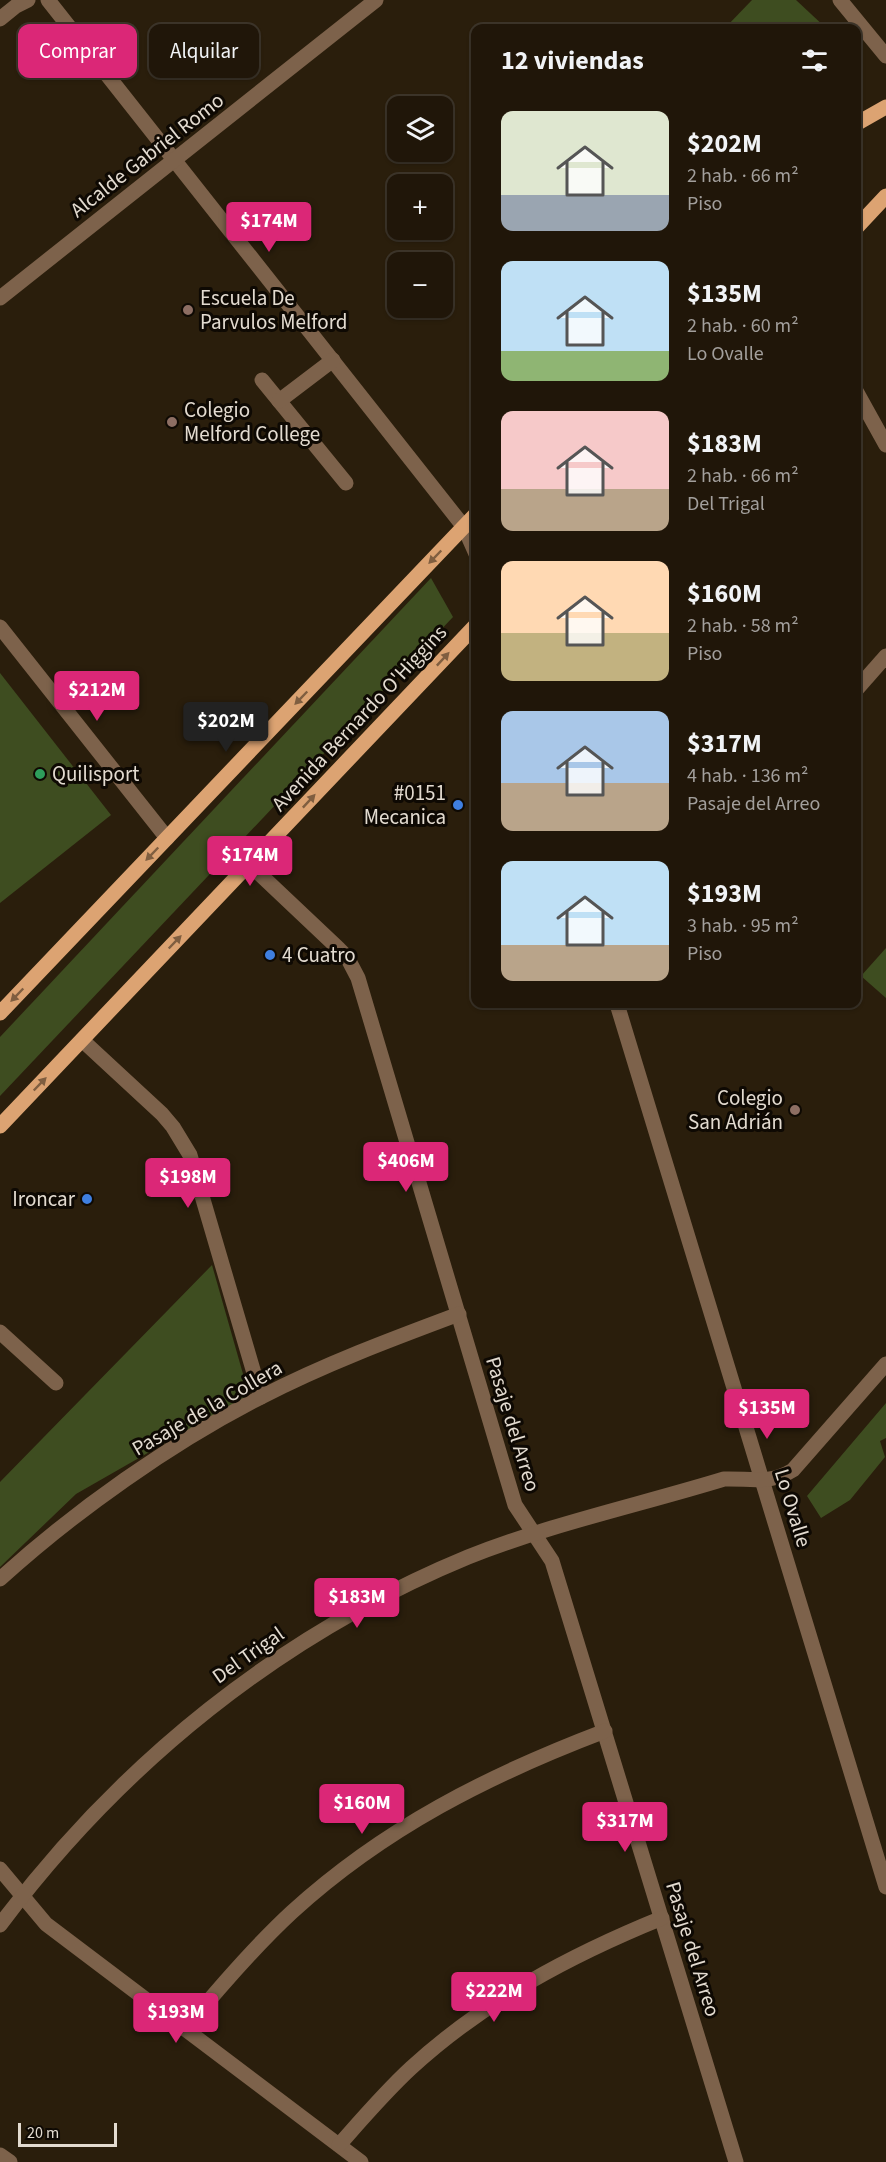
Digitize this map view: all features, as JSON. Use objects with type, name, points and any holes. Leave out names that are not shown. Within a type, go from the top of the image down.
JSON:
[{"type":"main road","points":[[861,121],[886,107]]},
{"type":"main road","points":[[861,223],[886,196]]},
{"type":"main road","points":[[0,1013],[471,519]]},
{"type":"main road","name":"Avenida Bernardo O'Higgins","points":[[0,1126],[471,630]]},
{"type":"street","points":[[0,19],[28,0]]},
{"type":"street","points":[[48,0],[464,526],[471,542]]},
{"type":"street","name":"Alcalde Gabriel Romo","points":[[0,298],[376,0]]},
{"type":"street","points":[[840,0],[860,24]]},
{"type":"street","points":[[861,26],[886,56]]},
{"type":"street","points":[[279,401],[333,360]]},
{"type":"street","points":[[262,381],[346,483]]},
{"type":"street","points":[[861,400],[886,445]]},
{"type":"street","points":[[0,627],[167,838]]},
{"type":"street","points":[[861,684],[886,656]]},
{"type":"street","name":"Pasaje del Arreo","points":[[249,864],[339,949],[354,967],[515,1505],[552,1561],[736,2162]]},
{"type":"street","name":"Lo Ovalle","points":[[618,1008],[886,1887]]},
{"type":"street","points":[[82,1040],[162,1114],[190,1155],[261,1397]]},
{"type":"street","name":"Pasaje de la Collera","points":[[0,1579],[62,1527],[207,1428],[261,1397],[346,1359],[459,1314]]},
{"type":"street","points":[[0,1332],[56,1383]]},
{"type":"street","name":"Del Trigal","points":[[0,1924],[69,1839],[119,1787],[169,1741],[248,1679],[298,1644],[396,1590],[469,1557],[534,1534],[724,1479],[762,1480],[782,1477],[793,1470],[886,1364]]},
{"type":"street","points":[[184,2029],[292,1912],[371,1849],[449,1800],[490,1778],[546,1753],[605,1731]]},
{"type":"street","points":[[0,1869],[46,1924],[361,2162]]},
{"type":"street","points":[[339,2145],[410,2069],[473,2018],[556,1966],[607,1940],[662,1918]]},
{"type":"street","points":[[0,2154],[10,2162]]},
{"type":"green space","points":[[752,0],[796,0],[822,24],[729,24]]},
{"type":"green space","points":[[431,578],[453,617],[0,1096],[0,1037]]},
{"type":"green space","name":"Quilisport","points":[[0,673],[111,815],[0,903]]},
{"type":"green space","points":[[886,948],[886,998],[861,976]]},
{"type":"green space","points":[[212,1265],[249,1395],[76,1494],[0,1567],[0,1482]]},
{"type":"green space","points":[[886,1403],[886,1438],[880,1441],[885,1457],[850,1500],[821,1518],[807,1496]]},
{"type":"place","name":"Escuela De Parvulos Melford","points":[[188,310]]},
{"type":"place","name":"Colegio Melford College","points":[[172,422]]},
{"type":"place","name":"Quilisport","points":[[40,774]]},
{"type":"place","name":"#0151 Mecanica","points":[[458,805]]},
{"type":"place","name":"4 Cuatro","points":[[270,955]]},
{"type":"place","name":"Colegio San Adrián","points":[[795,1110]]},
{"type":"place","name":"Ironcar","points":[[87,1199]]}]
